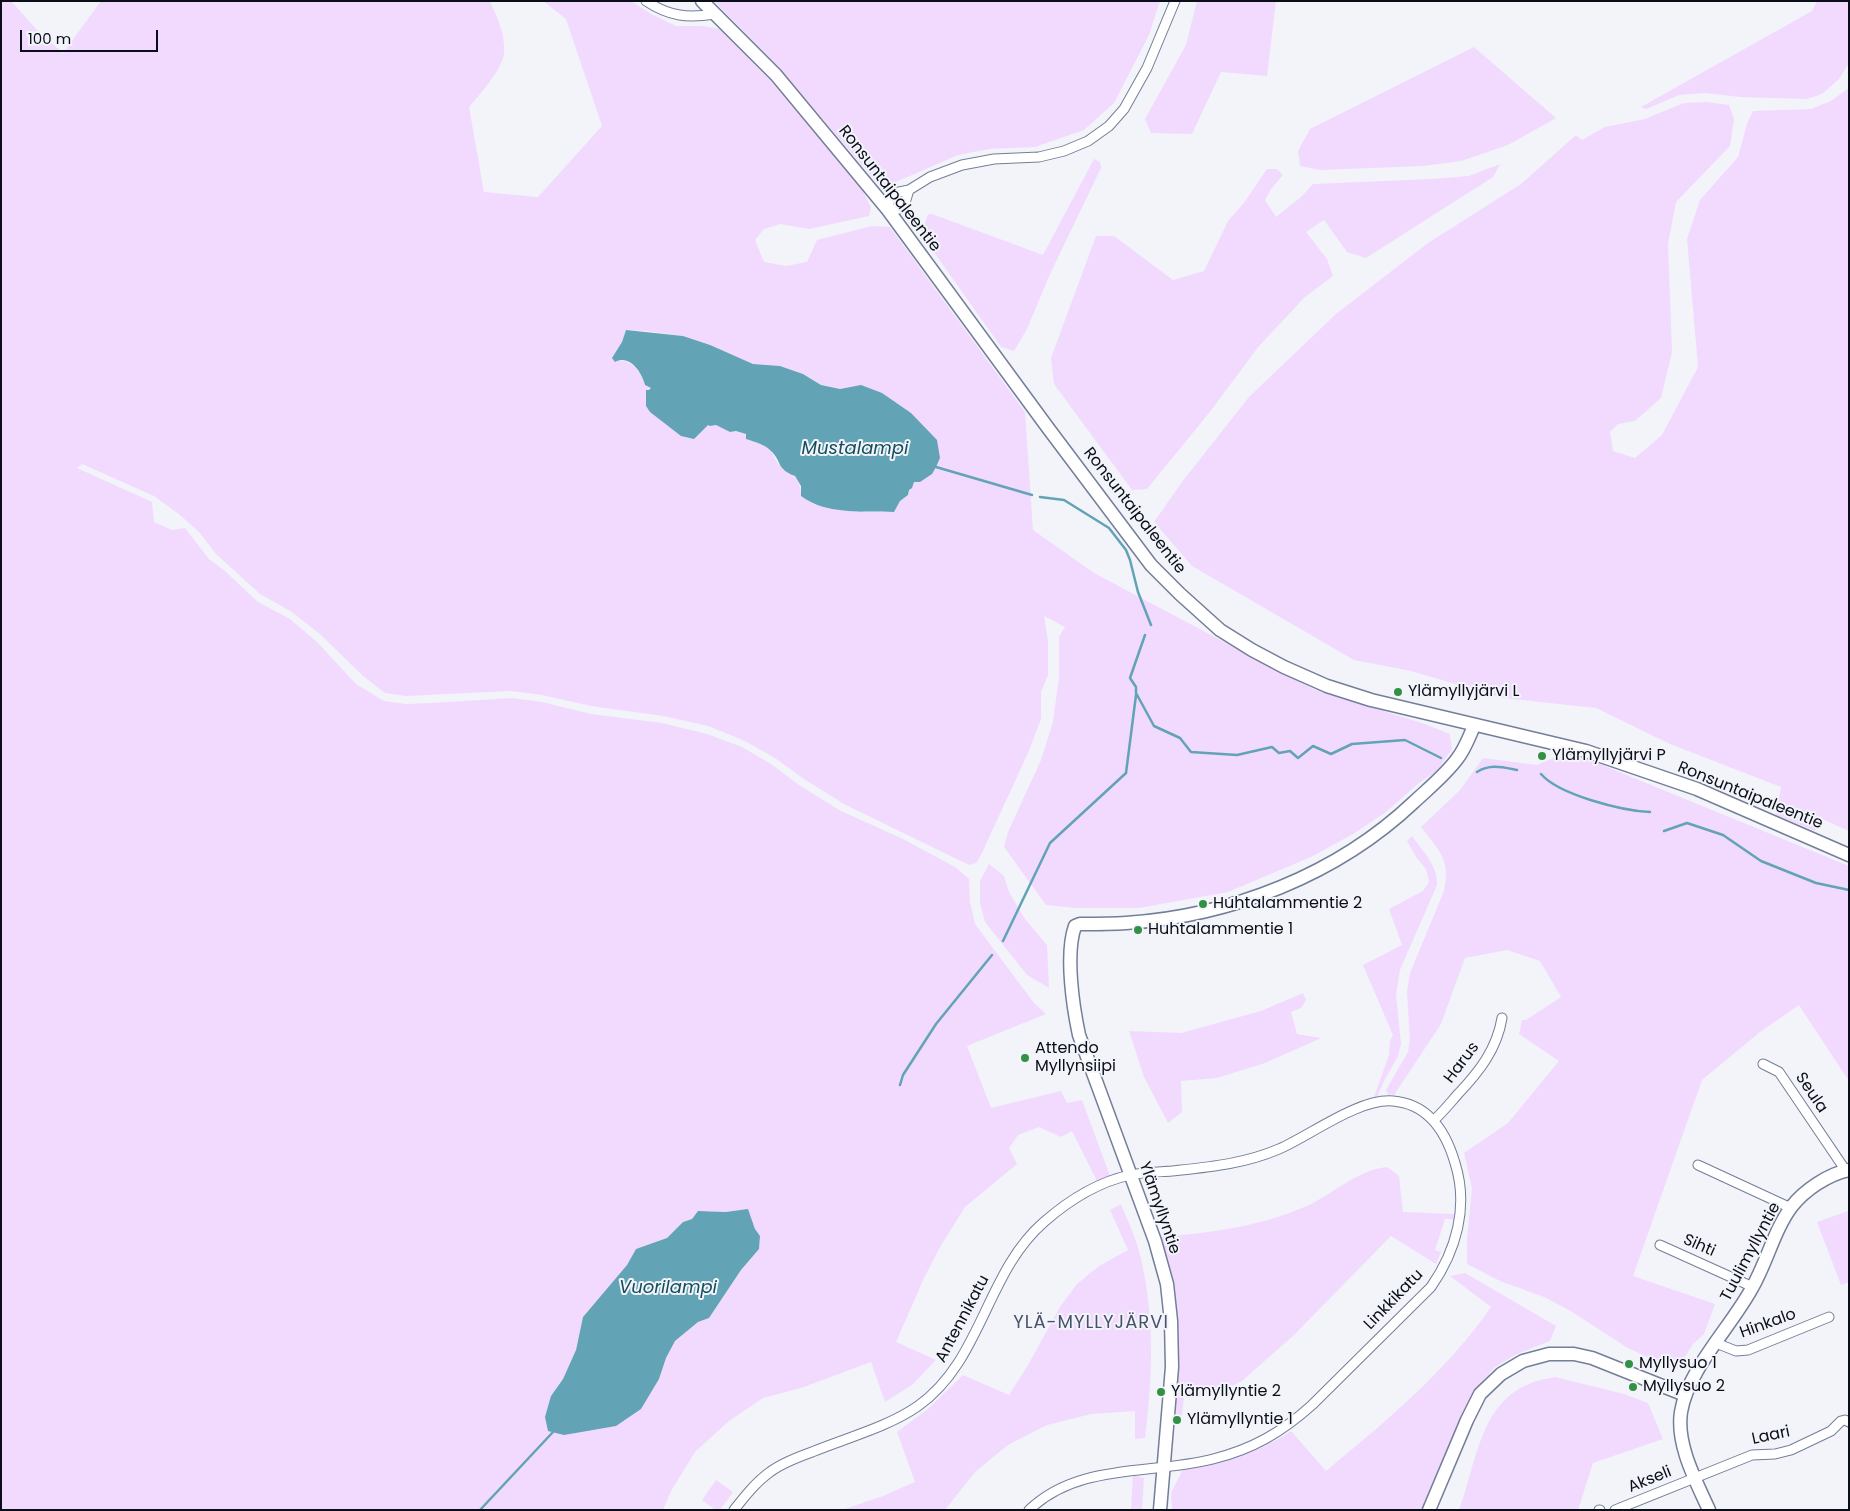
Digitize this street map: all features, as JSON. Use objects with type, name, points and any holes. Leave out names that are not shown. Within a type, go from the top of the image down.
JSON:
[{"type":"street","points":[[646,1],[675,15],[696,17],[715,14]]},
{"type":"street","name":"Ronsuntaipaleentie","points":[[702,1],[776,75],[888,210],[1151,564],[1180,594],[1220,630],[1284,667],[1327,686],[1371,700],[1474,726],[1586,751],[1697,789],[1849,854]]},
{"type":"street","points":[[888,210],[890,199],[899,192],[910,190],[930,177],[962,165],[994,159],[1039,157],[1064,152],[1088,142],[1109,126],[1124,108],[1147,68],[1175,1]]},
{"type":"street","name":"Ylämyllyntie","points":[[1160,1510],[1172,1367],[1172,1321],[1167,1284],[1162,1262],[1081,1040],[1073,1007],[1071,978],[1072,943],[1075,926],[1080,924],[1157,920],[1215,909],[1297,881],[1360,845],[1402,814],[1457,759],[1474,726]]},
{"type":"street","name":"Harus","points":[[1434,1120],[1465,1087],[1486,1060],[1499,1032],[1502,1018]]},
{"type":"street","name":"Seula","points":[[1763,1064],[1779,1072],[1848,1170]]},
{"type":"street","name":"Linkkikatu","points":[[1130,1175],[1221,1166],[1252,1160],[1281,1148],[1358,1108],[1374,1102],[1392,1101],[1401,1102],[1424,1112],[1434,1120],[1451,1150],[1459,1175],[1459,1220],[1454,1242],[1444,1268],[1430,1287],[1312,1405],[1292,1423],[1264,1441],[1238,1452],[1211,1460],[1164,1467]]},
{"type":"street","points":[[1698,1165],[1791,1208]]},
{"type":"street","name":"Tuulimyllyntie","points":[[1709,1510],[1695,1478],[1681,1434],[1681,1414],[1685,1395],[1699,1368],[1753,1287],[1791,1208],[1803,1194],[1826,1179],[1848,1170]]},
{"type":"street","name":"Antennikatu","points":[[734,1510],[751,1488],[771,1471],[795,1458],[897,1418],[918,1406],[938,1390],[963,1357],[1005,1272],[1022,1245],[1041,1224],[1062,1206],[1094,1188],[1130,1175]]},
{"type":"street","name":"Sihti","points":[[1660,1245],[1753,1287]]},
{"type":"street","name":"Hinkalo","points":[[1716,1343],[1736,1351],[1748,1350],[1829,1317]]},
{"type":"street","points":[[1429,1510],[1480,1394],[1501,1374],[1523,1361],[1549,1354],[1574,1354],[1592,1358],[1685,1395]]},
{"type":"street","name":"Laari","points":[[1695,1478],[1752,1455],[1775,1454],[1791,1450],[1831,1431],[1841,1421],[1849,1422]]},
{"type":"street","points":[[1029,1510],[1058,1490],[1086,1479],[1108,1473],[1164,1467]]},
{"type":"street","name":"Akseli","points":[[1615,1510],[1695,1478]]},
{"type":"shaded area","points":[[1,1],[11,1],[39,32],[63,53],[101,1],[490,1],[502,34],[504,54],[495,74],[469,107],[484,192],[538,197],[602,126],[566,19],[543,1],[631,1],[651,14],[676,26],[703,26],[720,29],[770,80],[862,189],[871,208],[869,216],[809,229],[780,224],[764,229],[755,240],[764,262],[786,266],[807,262],[817,240],[872,226],[890,227],[1025,412],[1033,530],[1094,573],[1313,689],[1425,724],[1450,734],[1452,749],[1437,771],[1419,783],[1386,812],[1353,834],[1311,857],[1228,892],[1139,908],[1076,908],[1046,905],[1004,847],[1008,832],[1041,760],[1053,722],[1059,677],[1059,637],[1065,627],[1044,616],[1048,640],[1048,675],[1041,692],[1041,719],[1028,753],[981,855],[976,863],[969,865],[844,804],[775,758],[745,741],[708,726],[663,716],[591,706],[542,695],[510,691],[406,696],[385,693],[363,676],[321,635],[292,612],[260,594],[216,554],[199,532],[180,515],[154,496],[82,464],[77,468],[152,502],[154,522],[172,530],[185,528],[209,559],[225,571],[258,602],[290,619],[317,642],[356,684],[384,701],[406,704],[512,698],[542,702],[591,714],[662,723],[707,734],[742,747],[841,811],[901,838],[955,867],[969,879],[970,902],[975,924],[1034,1003],[1046,1014],[967,1046],[991,1108],[1061,1091],[1067,1103],[1082,1100],[1110,1176],[1097,1181],[1072,1131],[1061,1137],[1039,1127],[1018,1135],[1009,1148],[1017,1164],[965,1207],[940,1247],[924,1278],[896,1342],[936,1360],[912,1385],[885,1402],[871,1362],[801,1388],[763,1398],[729,1421],[695,1452],[671,1491],[663,1510],[1,1510]],"holes":[[[626,330],[683,336],[753,364],[780,366],[803,374],[821,385],[840,389],[861,386],[908,495],[900,501],[894,512],[858,512],[822,506],[801,496],[799,483],[781,467],[773,453],[762,445],[746,439],[746,434],[736,431],[730,432],[716,425],[710,426],[708,424],[694,439],[647,390],[651,388],[645,385],[636,368],[619,360]],[[748,1210],[755,1229],[760,1236],[759,1249],[741,1270],[709,1318],[698,1322],[675,1341],[666,1358],[659,1379],[586,1430],[564,1435],[551,1396],[563,1379],[576,1350],[583,1317],[627,1265],[636,1249],[667,1238],[683,1222],[692,1219],[698,1211],[726,1212]]]},
{"type":"shaded area","points":[[714,1],[1160,1],[1149,35],[1114,103],[1084,130],[1035,147],[989,149],[958,155],[889,185],[878,184],[780,69]]},
{"type":"shaded area","points":[[1197,1],[1276,1],[1267,76],[1221,72],[1192,134],[1151,133],[1145,119],[1186,45]]},
{"type":"shaded area","points":[[1817,1],[1849,1],[1849,63],[1839,79],[1822,94],[1807,99],[1740,97],[1706,93],[1679,95],[1646,109],[1641,107],[1812,11]]},
{"type":"shaded area","points":[[1474,47],[1556,118],[1508,145],[1461,161],[1423,166],[1321,170],[1300,166],[1298,151],[1310,129]]},
{"type":"shaded area","points":[[1849,88],[1849,831],[1820,818],[1815,831],[1776,815],[1781,787],[1670,744],[1596,708],[1503,698],[1411,671],[1354,660],[1192,566],[1154,522],[1182,482],[1249,397],[1336,314],[1428,243],[1521,184],[1576,135],[1582,140],[1605,127],[1645,119],[1684,103],[1707,102],[1729,105],[1734,119],[1730,146],[1676,202],[1668,244],[1672,352],[1661,398],[1635,421],[1618,424],[1610,432],[1613,451],[1635,458],[1662,435],[1698,367],[1687,239],[1700,200],[1738,157],[1747,124],[1753,111],[1811,109],[1831,101]]},
{"type":"shaded area","points":[[1094,159],[1100,162],[1101,168],[1050,274],[1027,329],[1014,351],[1001,347],[921,234],[928,214],[1043,255]]},
{"type":"shaded area","points":[[1500,164],[1493,177],[1366,258],[1347,252],[1324,220],[1306,232],[1327,259],[1333,276],[1305,297],[1259,346],[1209,413],[1147,489],[1132,490],[1054,384],[1051,358],[1096,236],[1114,236],[1173,280],[1204,271],[1228,221],[1244,203],[1267,169],[1277,169],[1283,175],[1271,189],[1265,200],[1276,217],[1301,197],[1313,184],[1469,176]]},
{"type":"shaded area","points":[[1556,757],[1585,758],[1849,866],[1849,1081],[1799,1005],[1760,1032],[1702,1080],[1633,1276],[1715,1304],[1704,1334],[1693,1344],[1676,1371],[1628,1348],[1569,1310],[1544,1297],[1500,1281],[1467,1264],[1467,1239],[1472,1188],[1464,1153],[1508,1123],[1559,1061],[1519,1034],[1522,1020],[1526,1020],[1561,997],[1540,961],[1507,950],[1465,958],[1441,1024],[1394,1095],[1388,1094],[1386,1090],[1408,1052],[1410,1040],[1407,992],[1410,973],[1444,891],[1446,880],[1445,863],[1442,856],[1421,827],[1460,790],[1483,758],[1537,765]]},
{"type":"shaded area","points":[[1412,836],[1432,865],[1437,878],[1437,885],[1400,970],[1396,994],[1401,1044],[1398,1056],[1377,1097],[1374,1097],[1389,1055],[1390,1041],[1393,1035],[1363,965],[1402,945],[1389,909],[1423,891],[1429,882],[1426,869],[1416,857],[1407,841]]},
{"type":"shaded area","points":[[989,864],[1004,876],[1009,892],[1025,919],[1047,945],[1049,988],[1027,975],[985,922],[980,903],[980,881]]},
{"type":"shaded area","points":[[1303,993],[1306,1000],[1301,1008],[1291,1012],[1297,1034],[1321,1038],[1265,1063],[1217,1078],[1181,1081],[1182,1112],[1168,1123],[1144,1077],[1129,1031],[1181,1033],[1261,1011]]},
{"type":"shaded area","points":[[1387,1167],[1399,1176],[1403,1212],[1455,1214],[1455,1219],[1445,1219],[1435,1250],[1441,1252],[1436,1264],[1391,1236],[1294,1335],[1242,1381],[1215,1394],[1184,1397],[1182,1415],[1176,1415],[1178,1322],[1173,1282],[1161,1237],[1217,1231],[1273,1218],[1309,1205],[1356,1177]]},
{"type":"shaded area","points":[[1121,1204],[1137,1245],[1148,1297],[1151,1367],[1145,1438],[1135,1439],[1135,1411],[1091,1414],[1047,1425],[1008,1445],[975,1472],[945,1510],[842,1510],[883,1496],[915,1482],[897,1432],[928,1409],[963,1375],[1009,1395],[1060,1307],[1077,1284],[1099,1266],[1128,1250],[1110,1210]]},
{"type":"shaded area","points":[[1848,1211],[1849,1282],[1841,1285],[1817,1222]]},
{"type":"shaded area","points":[[1465,1273],[1556,1326],[1550,1341],[1517,1354],[1495,1367],[1474,1390],[1421,1510],[1172,1510],[1171,1493],[1183,1469],[1212,1464],[1252,1452],[1291,1431],[1326,1471],[1414,1395],[1455,1353],[1491,1307],[1450,1276]]},
{"type":"shaded area","points":[[1555,1377],[1624,1394],[1648,1403],[1663,1439],[1593,1463],[1578,1510],[1459,1510],[1475,1456],[1489,1421],[1499,1406],[1512,1393],[1529,1384]]},
{"type":"shaded area","points":[[1133,1475],[1144,1478],[1142,1510],[1131,1510]]},
{"type":"shaded area","points":[[716,1480],[733,1492],[720,1510],[715,1510],[702,1500]]},
{"type":"water","name":"Mustalampi","points":[[626,330],[683,336],[710,345],[753,364],[780,366],[803,374],[821,385],[840,389],[861,385],[882,393],[911,413],[937,440],[940,458],[932,474],[920,482],[914,482],[908,495],[900,501],[894,512],[846,511],[811,502],[801,496],[801,486],[795,476],[782,468],[768,449],[759,443],[746,439],[746,434],[736,431],[730,432],[716,425],[708,425],[694,439],[681,436],[650,412],[646,406],[646,390],[651,388],[645,385],[641,375],[634,366],[626,361],[620,360],[615,362],[612,358],[622,342]]},
{"type":"water","name":"Vuorilampi","points":[[748,1209],[755,1229],[760,1236],[759,1249],[741,1270],[709,1318],[698,1322],[675,1341],[666,1358],[659,1379],[641,1409],[616,1426],[564,1435],[548,1431],[545,1417],[551,1396],[563,1379],[576,1350],[583,1317],[627,1265],[636,1249],[667,1238],[683,1222],[692,1219],[698,1211],[726,1212]]},
{"type":"waterway","points":[[936,467],[1032,495]]},
{"type":"waterway","points":[[1040,497],[1064,500],[1109,528],[1126,550],[1138,592],[1151,625]]},
{"type":"waterway","points":[[1145,635],[1130,678],[1154,726],[1180,738],[1191,752],[1237,755],[1272,747],[1279,753],[1290,751],[1298,758],[1313,746],[1331,754],[1352,744],[1405,740],[1441,758]]},
{"type":"waterway","points":[[1003,941],[1050,843],[1126,773],[1136,695]]},
{"type":"waterway","points":[[1477,772],[1491,767],[1517,770]]},
{"type":"waterway","points":[[1541,774],[1550,782],[1576,795],[1624,809],[1650,812]]},
{"type":"waterway","points":[[1664,831],[1687,823],[1723,835],[1761,861],[1816,883],[1849,890]]},
{"type":"waterway","points":[[900,1085],[903,1075],[936,1024],[992,955]]},
{"type":"waterway","points":[[480,1510],[553,1432]]},
{"type":"place","name":"Ylämyllyjärvi L","points":[[1398,692]]},
{"type":"place","name":"Ylämyllyjärvi P","points":[[1542,756]]},
{"type":"place","name":"Huhtalammentie 2","points":[[1203,904]]},
{"type":"place","name":"Huhtalammentie 1","points":[[1138,930]]},
{"type":"place","name":"Attendo Myllynsiipi","points":[[1025,1058]]},
{"type":"place","name":"Myllysuo 1","points":[[1629,1364]]},
{"type":"place","name":"Myllysuo 2","points":[[1633,1387]]},
{"type":"place","name":"Ylämyllyntie 2","points":[[1161,1392]]},
{"type":"place","name":"Ylämyllyntie 1","points":[[1177,1420]]},
{"type":"district","name":"YLÄ-MYLLYJÄRVI","points":[[1091,1323]]}]
